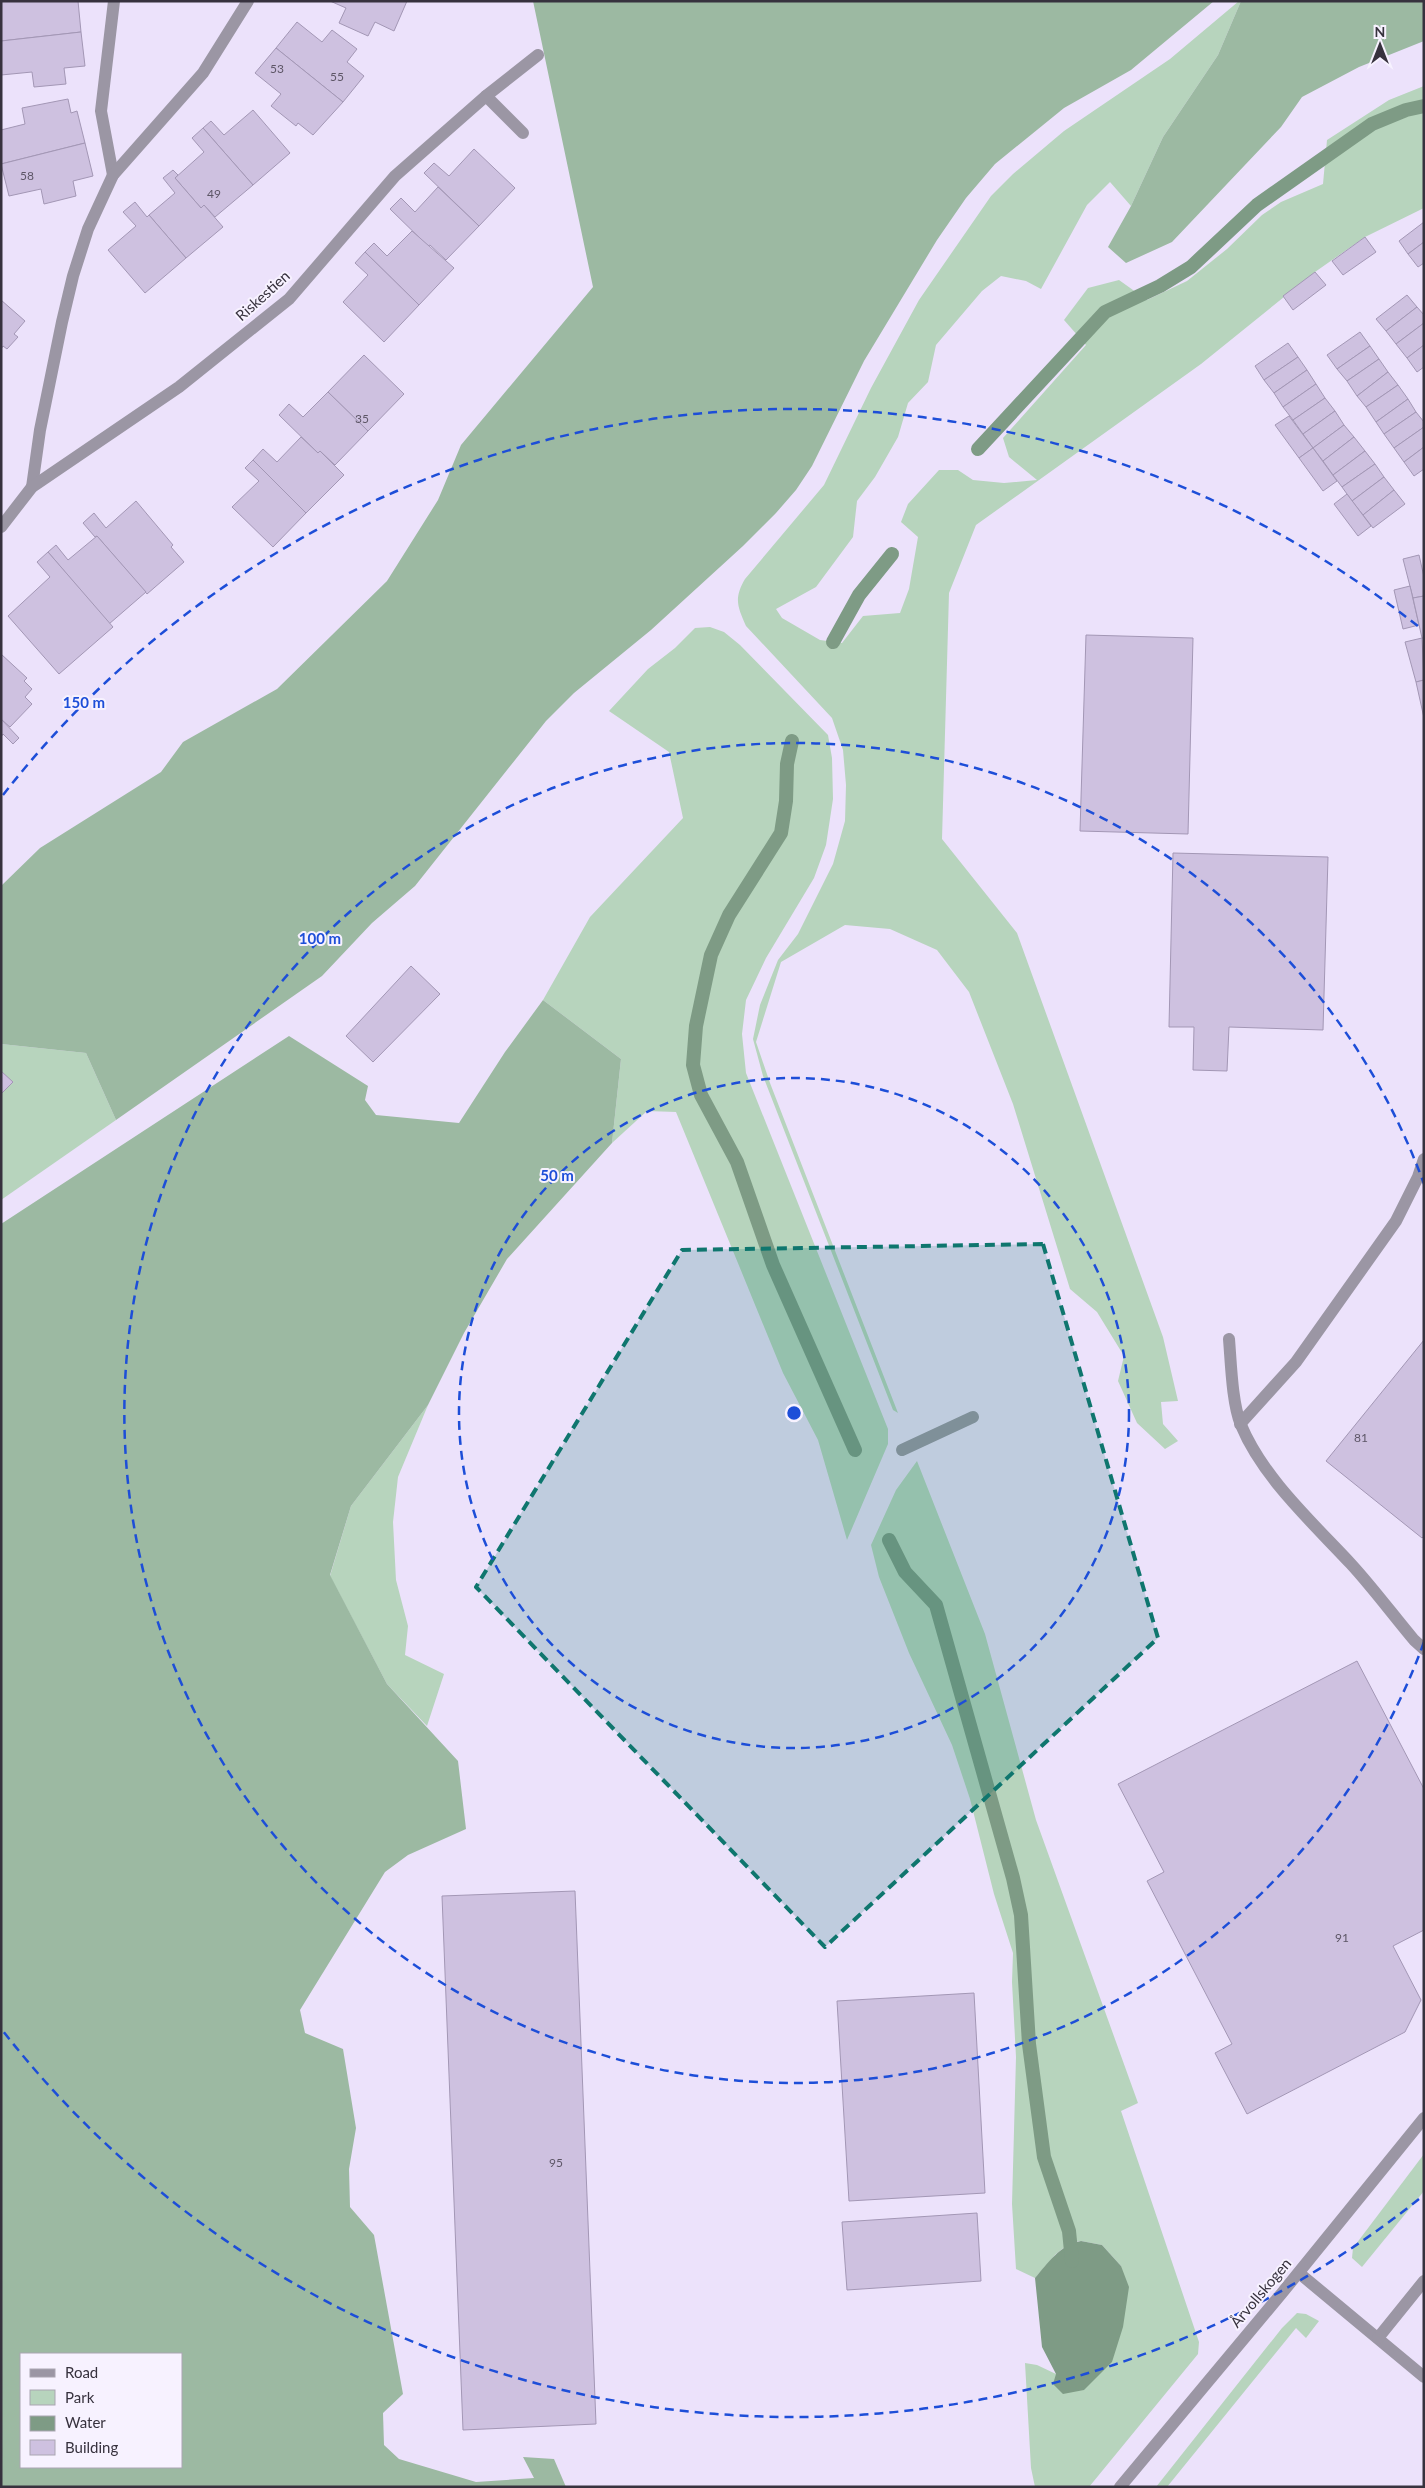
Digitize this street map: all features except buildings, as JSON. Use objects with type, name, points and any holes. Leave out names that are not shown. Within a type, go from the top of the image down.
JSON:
[{"type":"street","points":[[113,175],[101,111],[114,1]]},
{"type":"street","name":"Riskestien","points":[[32,487],[40,430],[73,276],[88,229],[113,175],[203,73],[248,1]]},
{"type":"street","name":"Riskestien","points":[[1,527],[32,487],[179,387],[288,299],[395,176],[486,96],[538,55]]},
{"type":"street","points":[[486,96],[523,133]]},
{"type":"street","points":[[1240,1424],[1296,1362],[1396,1220],[1418,1177],[1424,1159]]},
{"type":"street","points":[[1229,1339],[1240,1424],[1259,1459],[1305,1515],[1352,1566],[1414,1640],[1424,1649]]},
{"type":"street","points":[[902,1450],[973,1417]]},
{"type":"street","name":"Årvollskogen","points":[[1120,2487],[1424,2118]]},
{"type":"street","points":[[1298,2273],[1424,2377]]},
{"type":"street","points":[[1378,2338],[1424,2281]]},
{"type":"highlighted area","points":[[1043,1244],[1158,1638],[825,1947],[476,1587],[682,1250]]},
{"type":"green space","points":[[1241,1],[1218,55],[1163,137],[1131,206],[1110,182],[1087,205],[1041,289],[1026,281],[1001,276],[982,291],[936,345],[928,382],[908,403],[898,437],[875,477],[857,501],[853,537],[816,587],[776,609],[782,618],[820,640],[842,643],[863,616],[900,613],[909,589],[918,537],[901,522],[908,504],[939,470],[958,470],[973,480],[1004,483],[1037,480],[1009,457],[1003,438],[1086,345],[1064,320],[1088,288],[1119,280],[1147,300],[1187,281],[1227,249],[1262,215],[1281,202],[1323,184],[1327,140],[1389,100],[1424,86],[1424,208],[1365,237],[1315,272],[1201,364],[976,525],[949,593],[942,839],[1017,933],[1163,1337],[1178,1401],[1161,1402],[1163,1424],[1178,1441],[1165,1449],[1137,1423],[1118,1381],[1124,1356],[1097,1312],[1070,1289],[1013,1104],[969,992],[937,950],[890,929],[845,925],[781,962],[756,1042],[770,1083],[898,1413],[893,1410],[763,1076],[753,1039],[760,1005],[778,960],[798,934],[833,864],[845,821],[846,785],[843,750],[832,718],[746,626],[740,613],[739,592],[745,579],[824,485],[871,388],[919,300],[991,196],[1013,174],[1064,131],[1170,59]]},
{"type":"green space","points":[[710,627],[724,632],[740,645],[828,735],[832,758],[833,799],[826,845],[814,878],[766,958],[746,1000],[742,1034],[746,1073],[888,1429],[888,1444],[847,1540],[818,1440],[783,1373],[676,1112],[647,1111],[612,1143],[621,1059],[543,1000],[590,917],[683,818],[669,752],[609,711],[648,669],[675,648],[695,628]]},
{"type":"green space","points":[[1,1044],[86,1053],[116,1120],[1,1200],[1,1094],[12,1082],[1,1071]]},
{"type":"green space","points":[[428,1405],[398,1477],[393,1522],[396,1580],[408,1626],[405,1655],[444,1674],[427,1726],[387,1684],[330,1576],[351,1506]]},
{"type":"green space","points":[[917,1461],[985,1634],[1036,1820],[1138,2103],[1121,2111],[1199,2342],[1198,2354],[1089,2487],[1035,2487],[1031,2468],[1025,2363],[1037,2365],[1056,2374],[1121,2266],[1102,2245],[1081,2241],[1070,2243],[1056,2254],[1035,2278],[1016,2269],[1012,2204],[1016,2057],[1012,1982],[1013,1953],[994,1894],[970,1799],[952,1745],[909,1653],[879,1577],[871,1545],[896,1490]]},
{"type":"green space","points":[[1424,2154],[1424,2191],[1362,2267],[1352,2258],[1353,2248]]},
{"type":"green space","points":[[1297,2313],[1306,2314],[1319,2321],[1306,2338],[1296,2328],[1167,2487],[1156,2487],[1282,2328]]},
{"type":"shaded area","points":[[533,1],[1214,1],[1131,70],[1064,108],[995,164],[966,198],[937,240],[864,361],[812,466],[796,490],[743,546],[651,630],[574,693],[546,721],[415,886],[372,923],[322,976],[116,1120],[86,1053],[1,1044],[1,886],[40,848],[161,772],[183,742],[277,689],[387,581],[438,500],[461,445],[593,287]]},
{"type":"shaded area","points":[[1241,1],[1424,1],[1424,41],[1359,67],[1302,97],[1281,127],[1172,242],[1126,263],[1108,247],[1131,206],[1163,137],[1218,55]]},
{"type":"shaded area","points":[[543,1000],[621,1059],[612,1143],[507,1259],[464,1333],[428,1405],[351,1506],[330,1575],[387,1684],[458,1761],[466,1829],[408,1855],[385,1872],[300,2010],[305,2033],[343,2049],[356,2128],[349,2169],[350,2207],[374,2235],[403,2394],[383,2413],[384,2445],[399,2459],[476,2482],[534,2478],[523,2457],[554,2459],[566,2487],[1,2487],[1,1224],[289,1036],[368,1086],[365,1100],[376,1115],[459,1123],[505,1052]]},
{"type":"water","points":[[1081,2241],[1102,2245],[1121,2266],[1129,2287],[1123,2327],[1112,2362],[1084,2390],[1063,2394],[1053,2384],[1056,2374],[1042,2347],[1035,2278],[1067,2246]]},
{"type":"waterway","points":[[978,449],[1105,312],[1160,286],[1191,267],[1257,205],[1372,124],[1406,110],[1424,106]]},
{"type":"waterway","points":[[833,642],[859,595],[892,554]]},
{"type":"waterway","points":[[792,741],[787,764],[786,801],[781,833],[729,915],[711,955],[696,1026],[693,1065],[701,1095],[737,1162],[773,1265],[855,1450]]},
{"type":"waterway","points":[[889,1540],[905,1572],[936,1605],[1013,1878],[1021,1915],[1029,2044],[1044,2157],[1069,2231],[1072,2261]]}]
